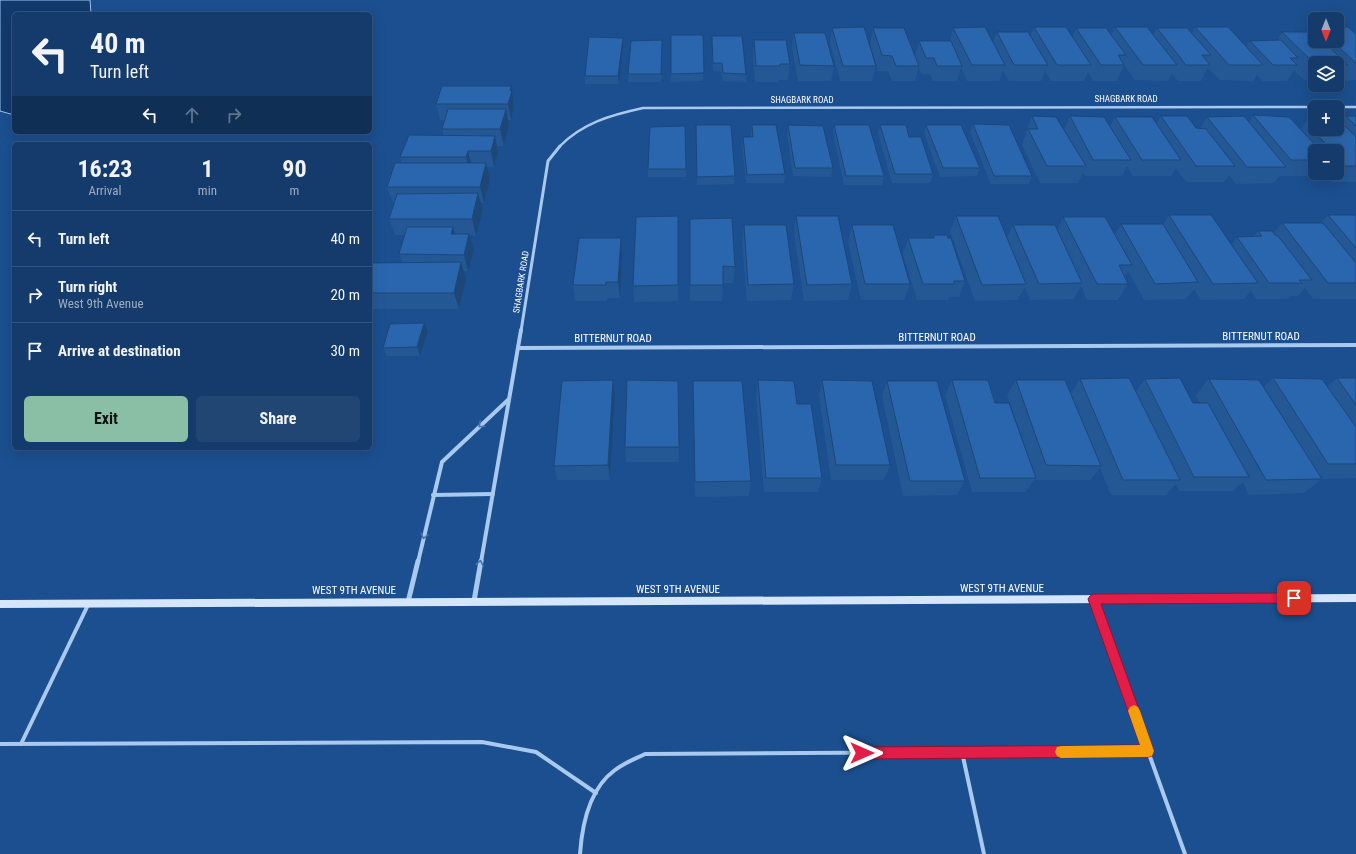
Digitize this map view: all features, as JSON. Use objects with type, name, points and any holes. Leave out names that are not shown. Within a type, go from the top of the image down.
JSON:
[{"type":"street","name":"SHAGBARK ROAD","points":[[474,602],[510,399],[548,160],[557,146],[570,134],[613,114],[643,108],[1308,107]]},
{"type":"street","points":[[1344,107],[1356,107]]},
{"type":"street","name":"BITTERNUT ROAD","points":[[518,348],[1356,345]]},
{"type":"street","points":[[408,602],[442,462],[510,399]]},
{"type":"street","points":[[433,494],[493,494]]},
{"type":"street","name":"WEST 9TH AVENUE","points":[[0,604],[1356,598]]},
{"type":"lane","points":[[1094,599],[1185,854]]},
{"type":"lane","points":[[21,744],[89,604]]},
{"type":"lane","points":[[0,744],[482,742],[536,752],[596,793]]},
{"type":"lane","points":[[580,854],[581,835],[596,793],[611,773],[645,754],[1148,751]]},
{"type":"lane","points":[[962,752],[984,854]]},
{"type":"water","points":[[0,0],[90,0],[91,12],[12,12],[12,114],[0,111]]},
{"type":"building","points":[[864,27],[876,66],[843,66],[832,28]]},
{"type":"building","points":[[985,27],[1005,65],[972,65],[953,28]]},
{"type":"building","points":[[1034,27],[1066,27],[1091,65],[1057,65]]},
{"type":"building","points":[[1115,27],[1147,27],[1177,65],[1143,65]]},
{"type":"building","points":[[1195,27],[1228,27],[1263,65],[1229,65]]},
{"type":"building","points":[[1344,27],[1348,27],[1356,34],[1356,63],[1340,48],[1344,48]]},
{"type":"building","points":[[873,28],[904,28],[919,66],[896,66],[892,56],[882,55]]},
{"type":"building","points":[[1076,28],[1106,28],[1126,55],[1118,55],[1124,65],[1101,65]]},
{"type":"building","points":[[1157,28],[1187,28],[1211,55],[1202,55],[1210,65],[1186,65]]},
{"type":"building","points":[[997,32],[1028,32],[1048,65],[1014,65]]},
{"type":"building","points":[[1282,32],[1308,32],[1308,48],[1330,48],[1339,56],[1308,56],[1308,57]]},
{"type":"building","points":[[794,33],[825,33],[834,66],[800,65]]},
{"type":"building","points":[[671,35],[703,35],[704,73],[671,74]]},
{"type":"building","points":[[712,36],[742,36],[746,74],[723,73],[722,63],[713,63]]},
{"type":"building","points":[[589,37],[623,38],[618,76],[585,76]]},
{"type":"building","points":[[662,40],[661,74],[628,74],[631,41]]},
{"type":"building","points":[[754,40],[786,40],[790,64],[780,64],[780,66],[756,66]]},
{"type":"building","points":[[1281,40],[1298,58],[1290,58],[1297,65],[1273,65],[1250,41]]},
{"type":"building","points":[[919,41],[951,41],[962,66],[937,66],[934,58],[926,58]]},
{"type":"building","points":[[442,86],[511,86],[510,91],[512,91],[508,104],[436,104]]},
{"type":"building","points":[[448,109],[506,109],[500,129],[442,129]]},
{"type":"building","points":[[1253,115],[1289,117],[1314,144],[1308,144],[1308,160],[1291,160]]},
{"type":"building","points":[[1032,116],[1056,117],[1086,166],[1047,166],[1028,129],[1038,129]]},
{"type":"building","points":[[1070,116],[1104,117],[1131,160],[1093,160]]},
{"type":"building","points":[[1161,116],[1187,116],[1196,128],[1206,129],[1235,166],[1196,166]]},
{"type":"building","points":[[1244,116],[1286,167],[1247,167],[1207,117]]},
{"type":"building","points":[[1346,116],[1356,116],[1356,126]]},
{"type":"building","points":[[1115,117],[1152,117],[1181,160],[1142,160]]},
{"type":"building","points":[[973,124],[1009,125],[1032,176],[994,176]]},
{"type":"building","points":[[696,125],[731,125],[735,176],[697,177]]},
{"type":"building","points":[[752,125],[776,125],[785,174],[747,175],[743,137],[753,137]]},
{"type":"building","points":[[788,125],[823,126],[833,168],[795,168]]},
{"type":"building","points":[[834,125],[869,125],[884,176],[846,176]]},
{"type":"building","points":[[880,125],[906,125],[909,137],[921,137],[933,174],[895,174]]},
{"type":"building","points":[[926,125],[961,125],[980,168],[943,168]]},
{"type":"building","points":[[1344,125],[1356,137],[1356,166],[1344,165],[1344,144],[1326,144],[1318,136],[1344,136]]},
{"type":"building","points":[[685,126],[686,169],[648,169],[650,127]]},
{"type":"building","points":[[409,135],[495,136],[491,151],[468,151],[466,157],[400,157]]},
{"type":"building","points":[[395,163],[486,163],[480,187],[387,187]]},
{"type":"building","points":[[478,193],[472,219],[389,219],[397,194]]},
{"type":"building","points":[[1169,215],[1211,215],[1258,283],[1213,284]]},
{"type":"building","points":[[1328,215],[1356,215],[1356,248]]},
{"type":"building","points":[[678,216],[678,285],[633,286],[636,217]]},
{"type":"building","points":[[796,216],[838,216],[852,284],[807,285]]},
{"type":"building","points":[[956,216],[998,216],[1026,284],[982,285]]},
{"type":"building","points":[[1063,217],[1105,217],[1132,265],[1119,265],[1128,284],[1097,284]]},
{"type":"building","points":[[732,218],[735,267],[723,266],[723,285],[690,285],[690,219]]},
{"type":"building","points":[[1282,223],[1323,223],[1356,263],[1356,283],[1328,283]]},
{"type":"building","points":[[1121,224],[1163,224],[1198,282],[1155,284]]},
{"type":"building","points":[[744,225],[786,225],[794,284],[748,285]]},
{"type":"building","points":[[852,225],[893,225],[910,284],[865,284]]},
{"type":"building","points":[[1013,225],[1055,225],[1082,283],[1039,284]]},
{"type":"building","points":[[407,227],[453,227],[451,234],[469,234],[464,255],[399,254]]},
{"type":"building","points":[[1258,231],[1272,231],[1278,236],[1312,280],[1299,280],[1302,283],[1269,283],[1237,237],[1262,236]]},
{"type":"building","points":[[934,235],[947,235],[948,238],[951,238],[965,281],[954,281],[954,284],[923,284],[908,238],[934,238]]},
{"type":"building","points":[[579,238],[621,238],[618,282],[606,282],[606,285],[573,285]]},
{"type":"building","points":[[461,262],[454,293],[372,293],[372,263]]},
{"type":"building","points":[[424,323],[417,347],[383,348],[390,324]]},
{"type":"building","points":[[1129,378],[1180,480],[1123,480],[1080,379]]},
{"type":"building","points":[[1180,378],[1193,403],[1208,403],[1249,477],[1194,477],[1145,379]]},
{"type":"building","points":[[1273,378],[1322,379],[1356,427],[1356,464],[1328,464]]},
{"type":"building","points":[[1337,378],[1356,378],[1356,405]]},
{"type":"building","points":[[1209,379],[1259,380],[1322,479],[1266,480]]},
{"type":"building","points":[[613,380],[608,465],[554,466],[562,381]]},
{"type":"building","points":[[627,380],[678,381],[679,447],[625,447]]},
{"type":"building","points":[[758,380],[794,381],[797,404],[811,404],[822,478],[766,478]]},
{"type":"building","points":[[822,380],[872,381],[890,465],[836,465]]},
{"type":"building","points":[[952,380],[988,380],[995,403],[1009,403],[1036,478],[980,478]]},
{"type":"building","points":[[1016,380],[1065,380],[1101,466],[1046,465]]},
{"type":"building","points":[[693,381],[742,381],[751,481],[695,482]]},
{"type":"building","points":[[887,381],[937,381],[965,481],[910,481]]},
{"type":"slow traffic","points":[[1061,752],[1148,751],[1134,711]]},
{"type":"route","points":[[862,753],[1148,751],[1094,599],[1294,598]]}]
